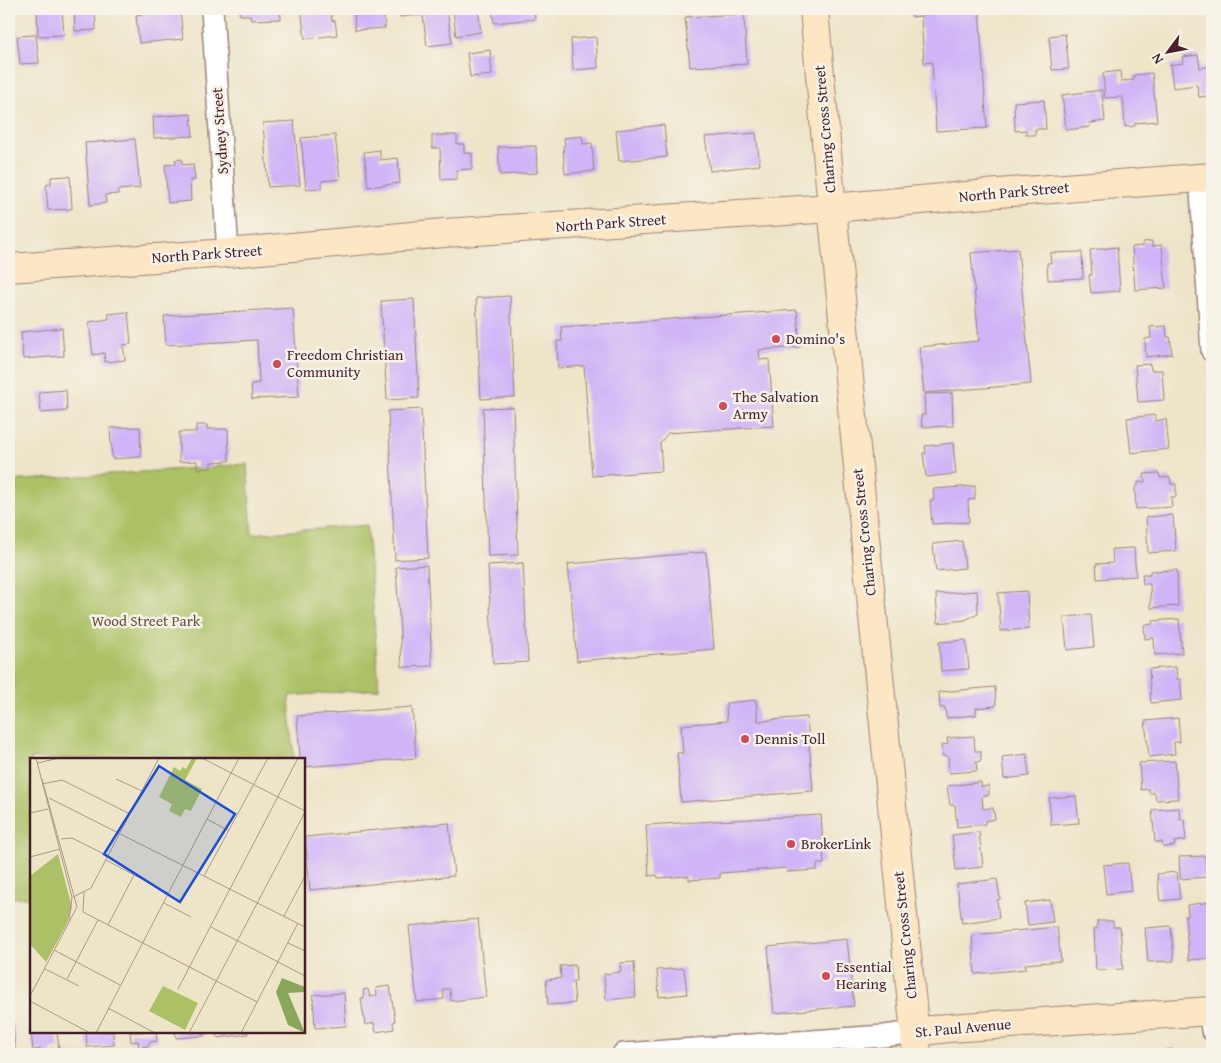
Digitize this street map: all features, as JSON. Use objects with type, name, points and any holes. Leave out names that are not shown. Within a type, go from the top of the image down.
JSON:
[{"type":"main road","name":"Charing Cross Street","points":[[814,9],[832,208],[916,1043]]},
{"type":"main road","name":"North Park Street","points":[[9,268],[228,253],[444,233],[832,208],[1206,177]]},
{"type":"main road","name":"St. Paul Avenue","points":[[916,1043],[948,1028],[1212,1018]]},
{"type":"street","name":"Sydney Street","points":[[212,9],[228,253]]},
{"type":"street","points":[[1206,177],[1212,352]]},
{"type":"street","name":"St. Paul Avenue","points":[[623,1054],[884,1036],[916,1043]]},
{"type":"green space","name":"Wood Street Park","points":[[247,464],[252,534],[367,525],[379,689],[289,696],[294,758],[30,758],[30,897],[9,898],[9,481]]},
{"type":"building","points":[[37,9],[62,9],[64,35],[38,36]]},
{"type":"building","points":[[74,9],[95,9],[96,30],[75,31]]},
{"type":"building","points":[[239,9],[280,9],[281,19],[251,20],[250,15],[240,15]]},
{"type":"building","points":[[301,9],[330,9],[332,21],[335,20],[337,35],[305,39]]},
{"type":"building","points":[[354,9],[383,9],[385,28],[355,30]]},
{"type":"building","points":[[400,9],[419,9],[420,15],[400,17]]},
{"type":"building","points":[[422,9],[447,9],[452,43],[427,46]]},
{"type":"building","points":[[453,9],[478,9],[481,32],[456,36]]},
{"type":"building","points":[[492,9],[534,9],[535,19],[494,23]]},
{"type":"building","points":[[912,9],[979,9],[987,128],[936,131],[932,62],[924,63],[921,16],[912,17]]},
{"type":"building","points":[[180,11],[183,39],[139,43],[136,15]]},
{"type":"building","points":[[744,14],[747,64],[690,67],[685,17]]},
{"type":"building","points":[[1065,34],[1069,69],[1052,70],[1049,36]]},
{"type":"building","points":[[36,35],[39,63],[20,64],[17,36]]},
{"type":"building","points":[[596,37],[598,68],[573,70],[571,39]]},
{"type":"building","points":[[490,50],[492,75],[470,77],[467,53]]},
{"type":"building","points":[[1198,55],[1200,68],[1212,66],[1211,106],[1210,96],[1199,97],[1197,85],[1173,88],[1170,65],[1183,63],[1182,57]]},
{"type":"building","points":[[1120,71],[1121,81],[1134,80],[1134,75],[1152,73],[1157,121],[1135,123],[1135,126],[1125,127],[1123,97],[1105,98],[1103,73]]},
{"type":"building","points":[[1102,90],[1105,121],[1090,123],[1090,127],[1066,130],[1062,95]]},
{"type":"building","points":[[1044,100],[1046,129],[1035,129],[1035,135],[1026,135],[1026,130],[1015,131],[1014,102]]},
{"type":"building","points":[[191,114],[193,136],[154,138],[153,117]]},
{"type":"building","points":[[294,121],[300,185],[268,187],[263,123]]},
{"type":"building","points":[[664,125],[667,157],[619,161],[616,130]]},
{"type":"building","points":[[756,133],[760,165],[710,171],[705,137]]},
{"type":"building","points":[[335,135],[340,179],[322,181],[322,188],[306,189],[301,138]]},
{"type":"building","points":[[432,135],[457,135],[457,144],[464,144],[464,153],[472,153],[472,169],[457,170],[457,179],[441,180],[440,148],[432,148]]},
{"type":"building","points":[[582,136],[583,144],[592,143],[594,171],[565,174],[564,138]]},
{"type":"building","points":[[135,139],[140,188],[118,190],[118,194],[105,195],[106,203],[90,205],[85,143]]},
{"type":"building","points":[[536,146],[537,173],[500,175],[498,147]]},
{"type":"building","points":[[380,150],[380,160],[398,158],[400,183],[368,187],[364,152]]},
{"type":"building","points":[[182,159],[182,165],[193,164],[195,180],[190,180],[191,201],[168,203],[165,165],[176,164],[175,160]]},
{"type":"building","points":[[9,173],[14,173],[15,207],[9,207]]},
{"type":"building","points":[[70,176],[72,209],[48,210],[46,185],[51,184],[51,177]]},
{"type":"building","points":[[1152,241],[1152,246],[1162,245],[1166,288],[1135,290],[1132,247],[1143,246],[1143,242]]},
{"type":"building","points":[[1117,247],[1120,291],[1091,293],[1089,275],[1092,275],[1090,250]]},
{"type":"building","points":[[1018,249],[1031,384],[924,393],[919,347],[979,341],[971,253]]},
{"type":"building","points":[[1082,252],[1083,278],[1048,280],[1047,263],[1051,263],[1050,253]]},
{"type":"building","points":[[510,296],[515,397],[481,399],[476,298]]},
{"type":"building","points":[[414,299],[419,398],[387,400],[381,301]]},
{"type":"building","name":"Freedom Christian Community","points":[[293,308],[299,397],[252,399],[251,384],[259,383],[257,340],[166,345],[164,316]]},
{"type":"building","points":[[797,310],[800,347],[759,350],[760,360],[769,359],[774,426],[668,433],[660,443],[662,471],[592,476],[584,366],[558,368],[557,341],[562,341],[561,327]]},
{"type":"building","points":[[128,312],[131,344],[123,345],[125,360],[105,362],[104,353],[93,355],[89,322],[109,319],[108,314]]},
{"type":"building","points":[[1166,326],[1167,337],[1170,337],[1172,354],[1146,357],[1145,339],[1151,338],[1150,327]]},
{"type":"building","points":[[62,328],[64,356],[23,359],[21,332]]},
{"type":"building","points":[[1150,364],[1151,370],[1162,370],[1164,400],[1138,402],[1135,365]]},
{"type":"building","points":[[66,390],[67,411],[41,413],[39,392]]},
{"type":"building","points":[[952,393],[953,426],[922,427],[921,415],[925,415],[924,394]]},
{"type":"building","points":[[513,407],[518,555],[488,556],[483,408]]},
{"type":"building","points":[[421,409],[428,558],[395,560],[388,411]]},
{"type":"building","points":[[1155,415],[1155,421],[1166,419],[1169,449],[1131,453],[1127,418]]},
{"type":"building","points":[[196,425],[207,425],[207,429],[228,429],[229,461],[211,462],[211,468],[197,469],[197,461],[179,462],[179,432],[196,432]]},
{"type":"building","points":[[140,427],[141,457],[112,459],[110,428]]},
{"type":"building","points":[[953,443],[956,474],[926,477],[923,453],[926,453],[925,446]]},
{"type":"building","points":[[1159,473],[1160,478],[1170,477],[1171,484],[1176,484],[1176,497],[1171,497],[1172,507],[1136,509],[1135,487],[1138,486],[1138,482],[1145,482],[1144,474]]},
{"type":"building","points":[[975,486],[975,499],[968,500],[969,522],[932,524],[930,500],[934,500],[933,489]]},
{"type":"building","points":[[1173,515],[1176,551],[1148,553],[1146,517]]},
{"type":"building","points":[[962,541],[965,568],[936,571],[933,544]]},
{"type":"building","points":[[1134,548],[1136,576],[1097,579],[1096,564],[1113,563],[1112,549]]},
{"type":"building","points":[[706,552],[714,649],[577,661],[568,564]]},
{"type":"building","points":[[523,563],[528,662],[493,664],[488,565]]},
{"type":"building","points":[[427,565],[432,666],[402,667],[396,567]]},
{"type":"building","points":[[1177,570],[1178,606],[1151,608],[1150,584],[1143,584],[1142,574],[1150,574],[1150,571]]},
{"type":"building","points":[[977,591],[978,614],[965,620],[938,623],[936,594]]},
{"type":"building","points":[[1027,591],[1029,629],[1001,631],[998,593]]},
{"type":"building","points":[[1091,615],[1094,647],[1067,650],[1064,617]]},
{"type":"building","points":[[1179,619],[1182,653],[1155,655],[1154,638],[1145,639],[1144,625],[1153,624],[1153,621]]},
{"type":"building","points":[[966,640],[969,669],[941,671],[939,642]]},
{"type":"building","points":[[1176,667],[1177,679],[1180,679],[1182,700],[1151,703],[1149,669]]},
{"type":"building","points":[[995,687],[996,706],[976,708],[976,715],[946,718],[945,707],[940,708],[939,692]]},
{"type":"building","name":"Dennis Toll","points":[[756,700],[758,721],[807,717],[813,791],[681,802],[677,753],[683,753],[681,725],[727,721],[726,703]]},
{"type":"building","points":[[412,707],[416,758],[305,767],[305,758],[300,758],[297,716]]},
{"type":"building","points":[[1178,718],[1180,742],[1174,742],[1175,754],[1149,757],[1145,721]]},
{"type":"building","points":[[974,736],[975,751],[981,751],[981,761],[976,762],[977,771],[949,773],[948,756],[943,756],[942,745],[948,744],[947,738]]},
{"type":"building","points":[[1027,754],[1029,776],[1004,779],[1002,757]]},
{"type":"building","points":[[1175,761],[1178,799],[1156,800],[1155,793],[1149,793],[1149,789],[1141,790],[1139,763]]},
{"type":"building","points":[[981,782],[981,787],[989,786],[989,795],[982,796],[983,809],[993,808],[995,819],[985,821],[985,824],[957,827],[955,805],[950,805],[947,786]]},
{"type":"building","points":[[1076,796],[1079,823],[1051,825],[1049,798]]},
{"type":"building","points":[[1179,808],[1180,819],[1184,819],[1186,840],[1174,842],[1175,846],[1163,847],[1162,842],[1155,842],[1152,810]]},
{"type":"building","points":[[821,815],[824,864],[817,864],[817,870],[787,872],[786,868],[720,873],[720,878],[689,880],[689,876],[658,878],[657,875],[649,876],[646,825]]},
{"type":"building","points":[[449,823],[454,876],[310,890],[305,837]]},
{"type":"building","points":[[979,832],[983,867],[956,870],[952,835]]},
{"type":"building","points":[[1205,856],[1207,877],[1180,879],[1179,857]]},
{"type":"building","points":[[1128,863],[1131,891],[1106,894],[1103,865]]},
{"type":"building","points":[[1177,872],[1180,899],[1160,901],[1157,874]]},
{"type":"building","points":[[997,879],[1000,899],[997,900],[999,918],[962,923],[957,884]]},
{"type":"building","points":[[1050,900],[1053,922],[1028,925],[1025,903]]},
{"type":"building","points":[[1212,902],[1212,958],[1189,960],[1185,916],[1188,916],[1187,905]]},
{"type":"building","points":[[478,919],[486,997],[451,1001],[450,989],[443,989],[444,999],[417,1002],[409,926]]},
{"type":"building","points":[[1097,921],[1113,921],[1113,927],[1120,927],[1123,969],[1096,970],[1094,929],[1097,929]]},
{"type":"building","points":[[1171,926],[1174,961],[1148,962],[1145,928]]},
{"type":"building","points":[[1057,927],[1061,961],[1025,964],[1026,969],[975,974],[972,935]]},
{"type":"building","points":[[847,939],[854,1006],[774,1013],[768,947]]},
{"type":"building","points":[[634,962],[636,997],[606,1000],[604,974],[621,972],[620,963]]},
{"type":"building","points":[[575,965],[576,981],[573,981],[575,1003],[548,1005],[546,980],[561,978],[560,966]]},
{"type":"building","points":[[684,968],[687,994],[659,997],[657,970]]},
{"type":"building","points":[[390,986],[395,1021],[393,1022],[394,1029],[376,1032],[374,1023],[365,1025],[361,998],[364,998],[363,990],[368,989],[370,997],[377,995],[376,988]]},
{"type":"building","points":[[344,993],[346,1026],[315,1028],[313,995]]},
{"type":"building","points":[[13,1023],[15,1050],[9,1051],[9,1024]]},
{"type":"building","points":[[31,1033],[57,1033],[59,1048],[50,1049],[51,1053],[41,1054],[41,1049],[33,1050]]},
{"type":"building","points":[[86,1033],[113,1033],[114,1045],[87,1047]]},
{"type":"building","points":[[130,1033],[156,1033],[157,1041],[149,1042],[149,1046],[139,1047],[138,1041],[131,1042]]},
{"type":"building","points":[[175,1033],[204,1033],[204,1036],[176,1038]]},
{"type":"building","points":[[217,1033],[248,1033],[248,1034],[218,1038]]},
{"type":"building","points":[[1172,1049],[1172,1052],[1182,1051],[1182,1054],[1165,1054],[1165,1050]]},
{"type":"place","name":"Domino's","points":[[776,339]]},
{"type":"place","name":"Freedom Christian Community","points":[[277,364]]},
{"type":"place","name":"The Salvation Army","points":[[723,406]]},
{"type":"place","name":"Dennis Toll","points":[[745,739]]},
{"type":"place","name":"BrokerLink","points":[[791,844]]},
{"type":"place","name":"Essential Hearing","points":[[826,976]]}]
